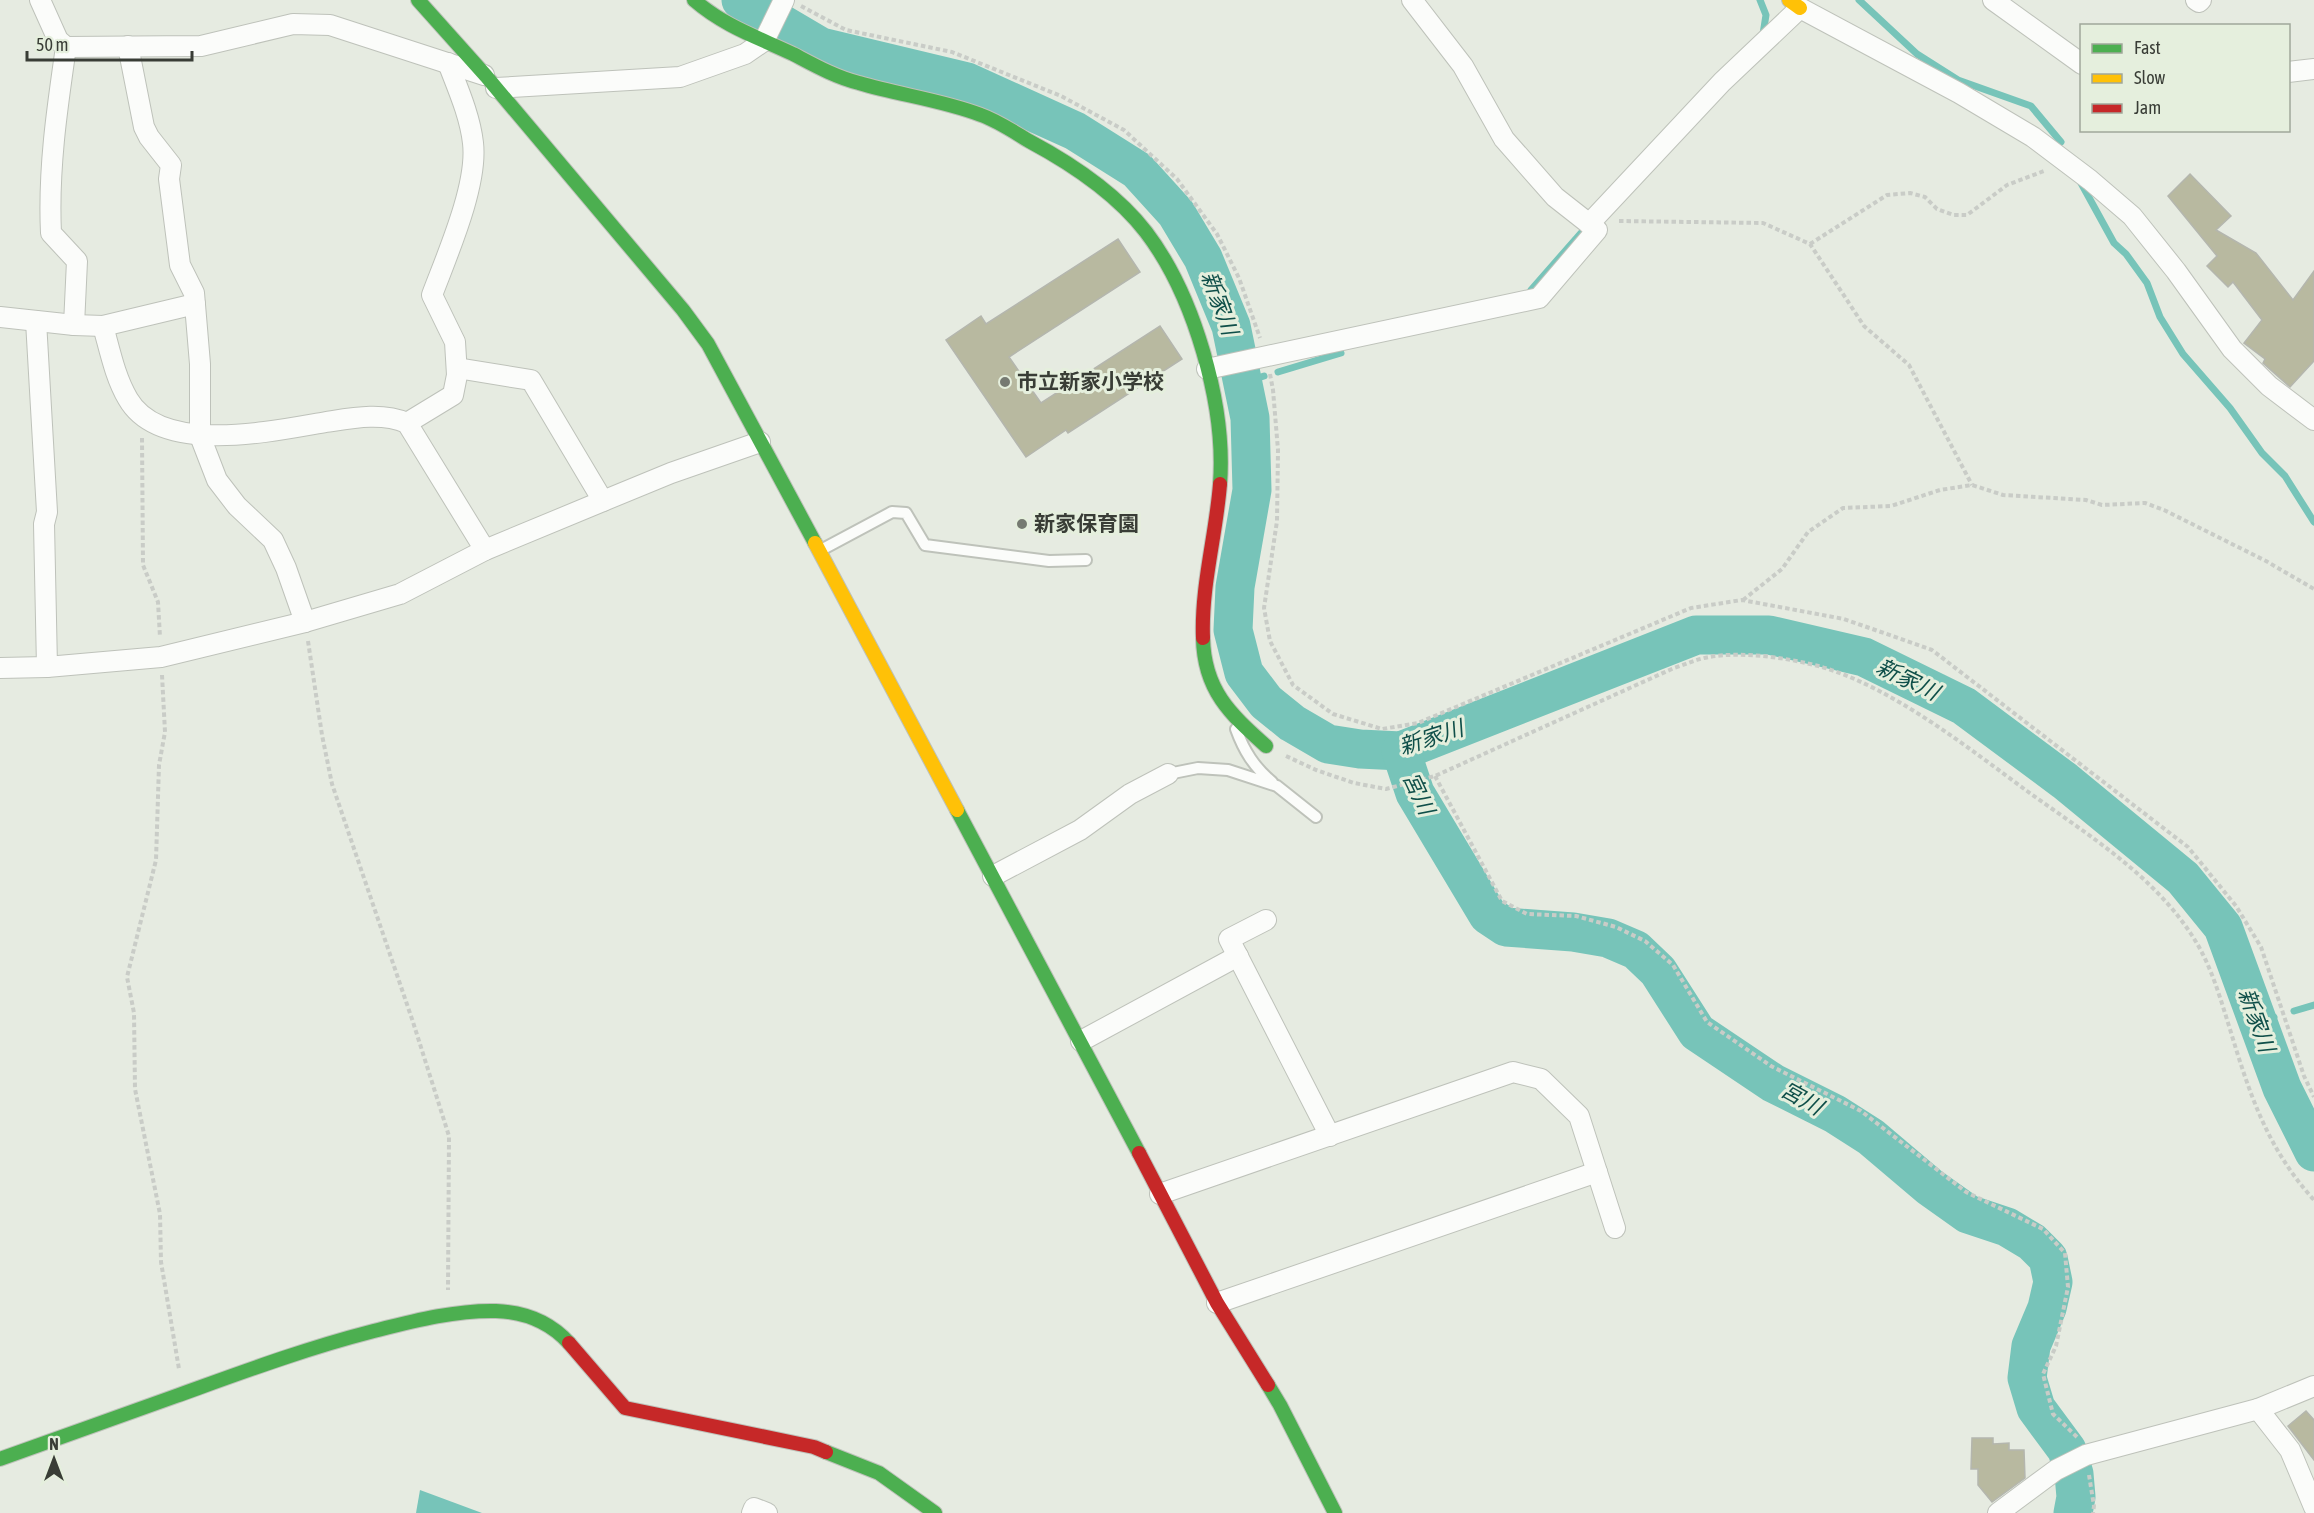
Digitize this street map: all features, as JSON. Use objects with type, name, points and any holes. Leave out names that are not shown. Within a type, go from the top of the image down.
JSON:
[{"type":"street","points":[[40,0],[58,40],[66,47],[201,46],[293,24],[330,25],[448,63],[491,82],[680,77],[745,54],[764,42],[784,0]]},
{"type":"street","points":[[418,0],[491,82],[683,310],[708,344],[1081,1041],[1217,1303],[1280,1405],[1335,1513]]},
{"type":"street","points":[[694,0],[720,21],[859,84],[935,100],[984,116],[1050,152],[1109,193],[1147,233],[1176,281],[1193,321],[1218,419],[1222,470],[1219,509],[1202,609],[1204,659],[1213,689],[1230,712],[1266,747]]},
{"type":"street","points":[[1412,0],[1463,66],[1504,139],[1556,197],[1593,227]]},
{"type":"street","points":[[1993,0],[2080,63]]},
{"type":"street","points":[[2196,0],[2199,2],[2201,0]]},
{"type":"street","points":[[1207,369],[1539,298],[1593,227],[1795,4],[1959,93],[2033,137],[2067,163],[2132,216],[2176,271],[2232,349],[2270,386],[2314,420]]},
{"type":"street","points":[[128,46],[144,127],[171,165],[169,179],[180,265],[194,293],[200,364],[200,436],[217,480],[237,506],[273,540],[286,568],[305,622]]},
{"type":"street","points":[[66,47],[54,130],[50,211],[51,232],[77,261],[74,325]]},
{"type":"street","points":[[407,423],[453,395],[457,368],[455,342],[432,295],[458,222],[470,179],[474,146],[462,98],[448,63]]},
{"type":"street","points":[[2290,72],[2314,69]]},
{"type":"street","points":[[0,317],[103,326],[195,304]]},
{"type":"street","points":[[36,321],[47,512],[44,524],[47,667]]},
{"type":"street","points":[[103,326],[117,376],[129,401],[145,420],[200,436],[252,435],[362,417],[398,419],[407,423],[485,550]]},
{"type":"street","points":[[457,368],[531,380],[603,501]]},
{"type":"street","points":[[0,668],[47,667],[161,657],[305,622],[400,594],[485,550],[671,472],[760,442]]},
{"type":"street","points":[[993,876],[1080,830],[1130,794],[1168,774]]},
{"type":"street","points":[[1266,920],[1229,939],[1330,1136]]},
{"type":"street","points":[[1081,1041],[1238,956]]},
{"type":"street","points":[[1161,1194],[1513,1072],[1541,1079],[1579,1116],[1615,1228]]},
{"type":"street","points":[[1217,1303],[1597,1172]]},
{"type":"street","points":[[0,1459],[294,1353],[367,1331],[474,1311],[514,1312],[540,1321],[563,1336],[612,1397],[625,1408],[814,1448],[879,1473],[935,1513]]},
{"type":"street","points":[[1998,1513],[2056,1470],[2086,1455],[2258,1409],[2314,1386]]},
{"type":"street","points":[[2258,1409],[2290,1450],[2314,1507]]},
{"type":"street","points":[[752,1513],[754,1508],[768,1513]]},
{"type":"lane","points":[[818,551],[892,512],[906,513],[925,545],[1049,561],[1086,560]]},
{"type":"lane","points":[[1230,712],[1242,747],[1258,770],[1316,817]]},
{"type":"lane","points":[[1168,774],[1198,768],[1228,770],[1277,786]]},
{"type":"path","points":[[1810,244],[1887,195],[1910,194],[1925,197],[1937,209],[1953,215],[1966,215],[2007,185],[2067,163]]},
{"type":"path","points":[[1593,227],[1616,220],[1763,223],[1810,244],[1864,326],[1909,366],[1972,485]]},
{"type":"path","points":[[1266,357],[1274,390],[1278,450],[1277,521],[1264,608],[1270,641],[1293,685],[1333,714],[1382,729],[1418,723],[1691,608],[1742,600],[1844,619],[1932,650],[2188,847],[2236,906],[2261,947],[2304,1076],[2314,1097]]},
{"type":"path","points":[[142,416],[143,565],[158,602],[165,732],[159,765],[156,860],[127,977],[134,1013],[135,1089],[160,1214],[161,1262],[184,1393]]},
{"type":"path","points":[[1742,600],[1782,569],[1808,532],[1843,508],[1891,506],[1940,490],[1972,485],[2004,495],[2086,500],[2102,505],[2145,503],[2164,510],[2266,561],[2314,589]]},
{"type":"path","points":[[305,622],[322,735],[332,784],[449,1136],[448,1316]]},
{"type":"path","points":[[1266,747],[1316,770],[1354,783],[1386,789],[1435,776],[1674,668],[1710,657],[1782,658],[1822,667],[1870,685],[1988,762],[2123,861],[2164,901],[2191,933],[2212,973],[2248,1090],[2271,1142],[2314,1200]]},
{"type":"path","points":[[1435,776],[1503,901],[1527,914],[1576,916],[1606,924],[1645,941],[1673,965],[1707,1022],[1772,1066],[1861,1111],[1966,1192],[2043,1229],[2065,1253],[2068,1287],[2056,1346],[2043,1374],[2053,1414],[2080,1440],[2086,1455],[2094,1506],[2093,1513]]},
{"type":"water","points":[[420,1490],[482,1513],[416,1513]]},
{"type":"building","points":[[2190,174],[2231,216],[2216,230],[2256,253],[2293,300],[2314,271],[2314,361],[2290,387],[2263,363],[2265,359],[2244,343],[2262,320],[2233,282],[2228,287],[2207,266],[2217,256],[2168,196]]},
{"type":"building","points":[[1118,239],[1140,272],[1009,357],[1041,403],[1160,326],[1182,359],[1068,433],[1066,430],[1026,457],[946,340],[981,316],[986,324]]},
{"type":"building","points":[[2306,1411],[2314,1420],[2314,1460],[2288,1426]]},
{"type":"building","points":[[1972,1438],[1993,1438],[1993,1444],[2009,1443],[2009,1450],[2024,1450],[2025,1478],[1992,1502],[1978,1485],[1978,1469],[1971,1469]]},
{"type":"waterway","name":"新家川","points":[[741,0],[821,47],[967,82],[1075,131],[1137,170],[1176,213],[1203,258],[1231,326],[1250,418],[1252,490],[1235,587],[1233,630],[1244,673],[1266,702],[1292,723],[1328,744],[1360,749],[1401,751],[1696,635],[1769,635],[1864,657],[1964,706],[2065,781],[2183,878],[2223,927],[2282,1088],[2314,1152]]},
{"type":"waterway","points":[[1760,0],[1766,15],[1763,34]]},
{"type":"waterway","points":[[1859,0],[1917,54],[1958,80],[2031,106],[2061,142]]},
{"type":"waterway","points":[[2081,183],[2114,243],[2126,254],[2147,283],[2160,317],[2183,354],[2230,408],[2262,453],[2285,476],[2314,522]]},
{"type":"waterway","points":[[1531,290],[1581,233]]},
{"type":"waterway","points":[[1278,372],[1341,353]]},
{"type":"waterway","points":[[1243,383],[1264,376]]},
{"type":"waterway","name":"宮川","points":[[1401,751],[1415,793],[1488,915],[1506,927],[1573,932],[1608,938],[1636,950],[1658,971],[1697,1032],[1773,1083],[1835,1114],[1871,1137],[1930,1187],[1968,1214],[2007,1227],[2032,1242],[2048,1258],[2053,1282],[2047,1308],[2031,1346],[2027,1378],[2036,1408],[2067,1450],[2074,1474],[2076,1497],[2073,1513]]},
{"type":"waterway","points":[[2294,1011],[2314,1005]]},
{"type":"waterway","points":[[2258,1022],[2274,1017]]},
{"type":"traffic: fast","points":[[418,0],[486,76],[683,310],[708,344],[815,543]]},
{"type":"traffic: fast","points":[[694,0],[729,24],[842,77],[951,105],[994,120],[1077,170],[1107,192],[1146,232],[1179,287],[1192,319],[1212,386],[1218,420],[1221,453],[1220,484]]},
{"type":"traffic: fast","points":[[1203,638],[1208,672],[1221,700],[1266,746]]},
{"type":"traffic: fast","points":[[957,810],[1139,1153]]},
{"type":"traffic: fast","points":[[0,1459],[296,1354],[370,1332],[432,1317],[480,1311],[517,1313],[554,1329],[569,1343]]},
{"type":"traffic: fast","points":[[1268,1385],[1335,1513]]},
{"type":"traffic: fast","points":[[826,1452],[879,1473],[935,1513]]},
{"type":"traffic: slow","points":[[1789,0],[1800,8]]},
{"type":"traffic: slow","points":[[815,543],[957,810]]},
{"type":"traffic: jam","points":[[1203,638],[1206,580],[1220,484]]},
{"type":"traffic: jam","points":[[1139,1153],[1217,1303],[1268,1385]]},
{"type":"traffic: jam","points":[[569,1343],[625,1408],[814,1447],[826,1452]]},
{"type":"place","name":"市立新家小学校","points":[[1005,382]]},
{"type":"place","name":"新家保育園","points":[[1022,524]]}]
